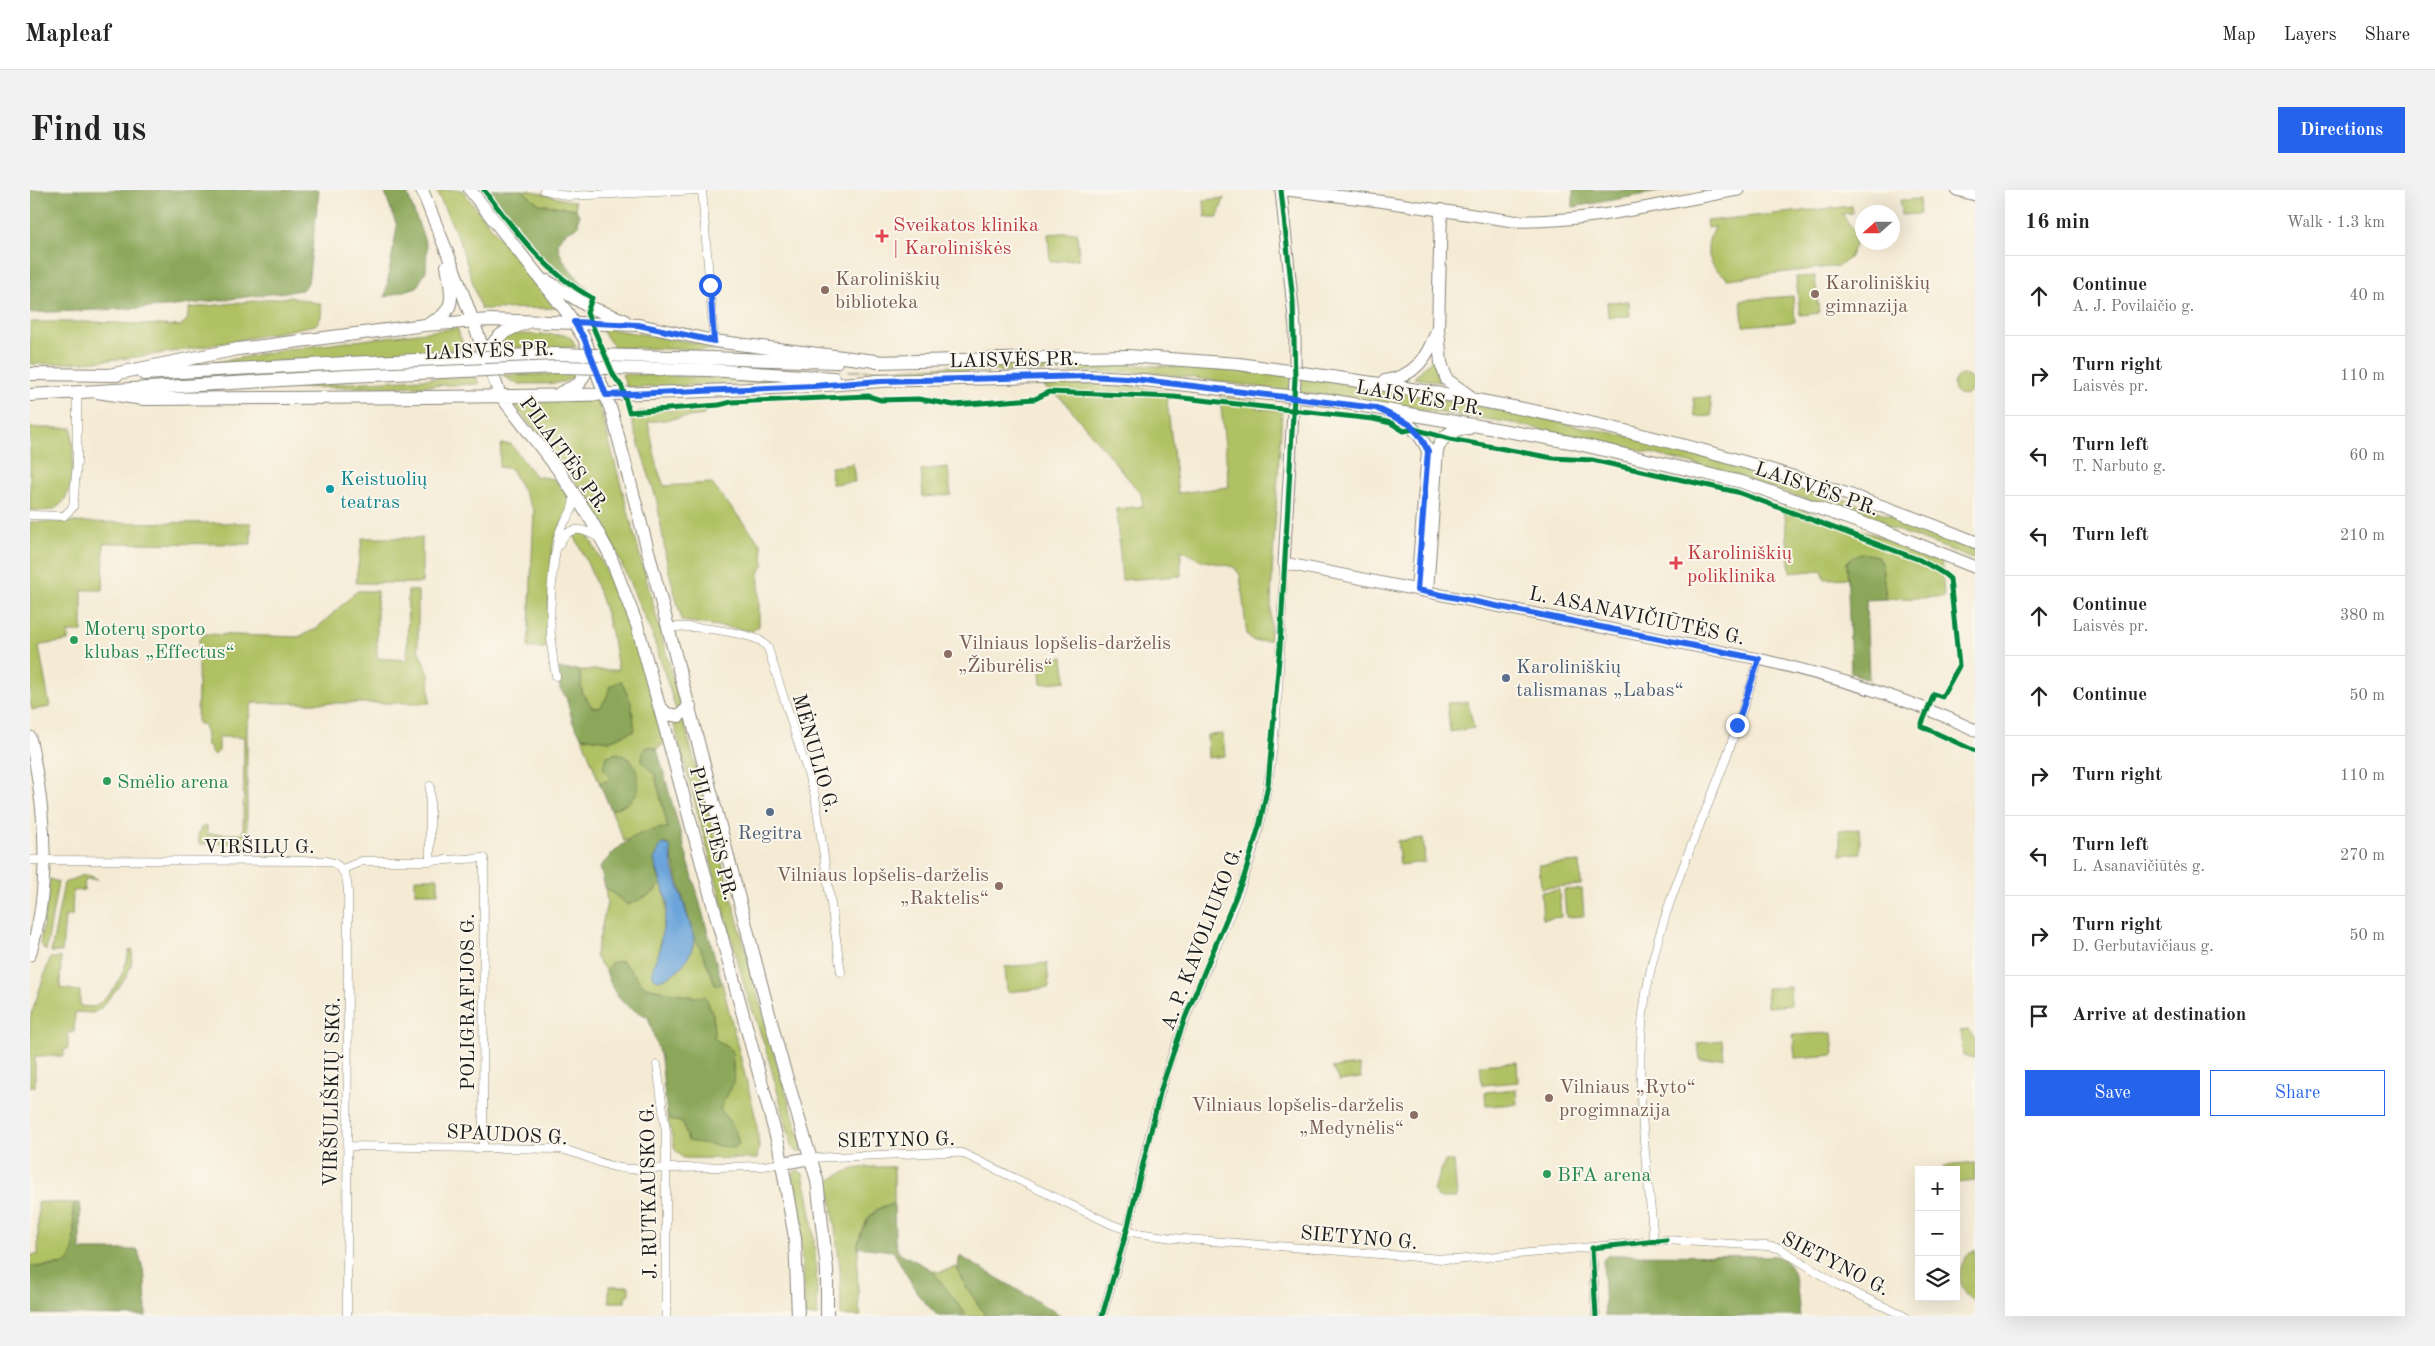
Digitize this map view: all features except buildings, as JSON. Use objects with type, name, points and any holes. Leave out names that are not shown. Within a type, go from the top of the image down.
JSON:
[{"type":"main road","points":[[422,190],[500,395]]},
{"type":"main road","points":[[470,190],[574,322],[584,338],[593,359],[580,384],[554,395]]},
{"type":"main road","points":[[1281,190],[1289,256],[1295,337],[1295,379],[1284,563]]},
{"type":"main road","points":[[1287,190],[1513,221],[1553,221],[1738,190]]},
{"type":"main road","points":[[1957,190],[1975,195]]},
{"type":"main road","points":[[1441,210],[1438,329],[1441,363],[1447,380],[1460,391],[1479,400]]},
{"type":"main road","points":[[425,325],[445,315],[450,305],[449,276],[442,239]]},
{"type":"main road","points":[[533,269],[550,284],[589,307],[638,325]]},
{"type":"main road","name":"LAISVĖS PR.","points":[[109,375],[238,349],[425,325],[472,321],[638,325],[714,341],[883,362]]},
{"type":"main road","points":[[491,374],[489,351],[496,338],[515,327],[533,321]]},
{"type":"main road","points":[[1376,383],[1398,379],[1416,369],[1425,358],[1438,329]]},
{"type":"main road","name":"LAISVĖS PR.","points":[[30,374],[109,375],[347,369],[883,362],[1126,356],[1238,364],[1376,383],[1479,400],[1608,425],[1688,446],[1842,492],[1975,542]]},
{"type":"main road","name":"PILAITĖS PR.","points":[[593,359],[606,395],[690,706],[779,1052],[811,1158],[820,1195],[828,1316]]},
{"type":"main road","name":"LAISVĖS PR.","points":[[709,364],[881,381],[1088,376],[1126,378],[1329,400],[1570,442],[1742,482],[1879,529],[1975,567]]},
{"type":"main road","name":"LAISVĖS PR.","points":[[30,396],[77,394],[347,369]]},
{"type":"main road","points":[[97,392],[143,399],[606,395],[814,386],[881,381]]},
{"type":"main road","name":"PILAITĖS PR.","points":[[500,395],[574,493],[602,540],[631,606],[783,1163],[795,1238],[798,1316]]},
{"type":"main road","points":[[1376,408],[1409,424],[1420,436],[1428,451],[1422,590]]},
{"type":"main road","points":[[1422,590],[1437,450],[1443,437],[1450,432],[1457,429],[1484,426]]},
{"type":"main road","name":"L. ASANAVIČIŪTĖS G.","points":[[1284,563],[1759,659],[1877,690],[1928,709],[1975,730]]},
{"type":"main road","points":[[660,707],[667,714],[679,716],[690,706]]},
{"type":"main road","points":[[30,737],[39,789],[44,861],[40,908],[30,955]]},
{"type":"main road","points":[[783,1163],[811,1158]]},
{"type":"street","points":[[544,190],[567,196],[702,190],[714,341]]},
{"type":"street","points":[[30,516],[64,516],[73,507],[78,462],[77,394]]},
{"type":"street","points":[[556,676],[552,646],[553,574],[559,532],[574,509],[574,493]]},
{"type":"street","points":[[556,551],[564,535],[573,529],[587,531],[602,540]]},
{"type":"street","name":"A. P. KAVOLIUKO G.","points":[[1102,1316],[1127,1230],[1155,1112],[1172,1054],[1244,877],[1260,823],[1268,785],[1278,681],[1284,563]]},
{"type":"street","name":"MĖNULIO G.","points":[[669,628],[677,626],[712,630],[759,640],[768,648],[815,796],[841,972]]},
{"type":"street","points":[[1654,1240],[1640,1066],[1649,978],[1659,931],[1672,891],[1726,758],[1759,659]]},
{"type":"street","points":[[343,870],[362,861],[430,861],[430,786]]},
{"type":"street","name":"POLIGRAFIJOS G.","points":[[430,861],[484,858],[482,1147]]},
{"type":"street","name":"VIRŠILŲ G.","points":[[30,860],[326,861],[340,865],[343,870]]},
{"type":"street","name":"VIRŠULIŠKIŲ SKG.","points":[[343,870],[348,883],[347,1316]]},
{"type":"street","name":"J. RUTKAUSKO G.","points":[[657,1065],[662,1092],[667,1168],[666,1316]]},
{"type":"street","name":"SPAUDOS G.","points":[[347,1146],[482,1147],[571,1151],[620,1169],[763,1166],[783,1163]]},
{"type":"street","name":"SIETYNO G.","points":[[811,1158],[962,1153],[1105,1222],[1151,1236],[1455,1260],[1592,1248],[1654,1240],[1720,1242],[1778,1248],[1838,1285],[1904,1316]]},
{"type":"street","points":[[1592,1248],[1596,1316]]},
{"type":"green space","points":[[30,190],[319,190],[308,283],[302,290],[166,307],[30,313]]},
{"type":"green space","points":[[384,190],[406,190],[427,247],[426,271],[417,287],[385,297],[397,226]]},
{"type":"green space","points":[[436,190],[462,190],[555,308],[481,309],[460,242]]},
{"type":"green space","points":[[489,190],[522,190],[539,204],[576,209],[579,215],[578,226],[561,237],[558,243],[562,257],[572,272],[588,289],[587,291],[548,264]]},
{"type":"green space","points":[[522,190],[575,201],[576,209],[539,204]]},
{"type":"green space","points":[[1573,190],[1669,190],[1573,207]]},
{"type":"green space","points":[[1224,198],[1218,217],[1205,217],[1204,200]]},
{"type":"green space","points":[[1919,199],[1920,214],[1901,215],[1900,200]]},
{"type":"green space","points":[[1852,206],[1853,213],[1842,214],[1854,230],[1855,245],[1849,258],[1838,266],[1727,279],[1726,276],[1714,267],[1711,261],[1708,248],[1709,241],[1716,227],[1707,228],[1706,221]]},
{"type":"green space","points":[[1077,232],[1079,259],[1050,262],[1048,234]]},
{"type":"green space","points":[[1815,276],[1819,313],[1800,315],[1796,277]]},
{"type":"green space","points":[[1793,296],[1795,322],[1743,326],[1741,300]]},
{"type":"green space","points":[[291,297],[321,304],[321,316],[315,325],[209,346],[138,357],[102,361],[30,364],[30,322],[96,322],[180,326],[187,320],[189,308]]},
{"type":"green space","points":[[1629,301],[1630,316],[1608,317],[1607,302]]},
{"type":"green space","points":[[457,328],[465,349],[191,367],[283,350]]},
{"type":"green space","points":[[601,329],[753,352],[614,347]]},
{"type":"green space","points":[[513,334],[566,335],[572,339],[576,347],[498,348],[502,339]]},
{"type":"green space","points":[[1435,356],[1436,374],[1440,382],[1414,378]]},
{"type":"green space","points":[[1117,364],[1217,369],[1305,378],[1418,394],[1648,440],[1819,490],[1975,547],[1975,559],[1864,518],[1708,468],[1627,447],[1506,422],[1151,372],[848,371],[977,365]]},
{"type":"green space","points":[[577,374],[566,381],[543,384],[514,383],[503,375]]},
{"type":"green space","points":[[622,374],[800,381],[627,388]]},
{"type":"green space","points":[[1963,375],[1970,378],[1973,385],[1970,392],[1963,395],[1956,392],[1953,385],[1956,378]]},
{"type":"green space","points":[[476,376],[479,384],[258,388]]},
{"type":"green space","points":[[1127,385],[1166,392],[1178,493],[1229,487],[1220,397],[1257,401],[1257,408],[1282,411],[1270,640],[1254,641],[1247,635],[1240,575],[1234,567],[1200,560],[1181,550],[1181,576],[1122,580],[1116,509],[1143,506],[1141,494],[1063,400],[1043,386]]},
{"type":"green space","points":[[1710,397],[1712,416],[1695,417],[1693,398]]},
{"type":"green space","points":[[598,400],[680,704],[680,708],[676,710],[653,637],[604,527],[579,487],[513,404]]},
{"type":"green space","points":[[704,408],[704,415],[648,422],[658,470],[664,486],[711,483],[761,544],[764,564],[759,573],[759,626],[752,631],[682,621],[667,564],[657,501],[631,419],[638,412]]},
{"type":"green space","points":[[30,428],[72,428],[73,461],[71,484],[62,503],[52,510],[30,510]]},
{"type":"green space","points":[[501,444],[511,444],[535,476],[554,479],[568,495],[571,504],[554,539],[551,559],[546,648],[528,648],[534,511],[511,469],[499,467]]},
{"type":"green space","points":[[853,464],[855,482],[832,484],[831,467]]},
{"type":"green space","points":[[948,467],[951,495],[923,497],[921,470]]},
{"type":"green space","points":[[1784,503],[1941,558],[1944,597],[1886,599],[1882,565],[1877,556],[1847,562],[1848,578],[1825,579],[1822,570],[1790,573]]},
{"type":"green space","points":[[30,522],[251,523],[251,544],[104,543],[103,590],[82,590],[82,632],[68,632],[68,641],[41,645],[39,647],[50,707],[32,710],[30,701]]},
{"type":"green space","points":[[573,533],[585,533],[589,537],[613,586],[642,664],[665,743],[657,749],[650,746],[641,760],[655,775],[668,828],[657,829],[624,841],[611,810],[627,804],[631,760],[617,753],[607,756],[609,781],[599,782],[582,737],[609,741],[635,730],[610,686],[607,697],[600,709],[592,707],[582,693],[580,670],[618,670],[602,600]]},
{"type":"green space","points":[[362,538],[422,538],[422,583],[356,583]]},
{"type":"green space","points":[[1862,553],[1877,556],[1882,565],[1886,599],[1866,600],[1869,679],[1851,673],[1847,562]]},
{"type":"green space","points":[[357,591],[377,591],[377,658],[407,660],[408,591],[418,591],[418,649],[429,674],[430,703],[252,703],[247,727],[247,832],[252,833],[246,843],[199,844],[198,835],[201,828],[207,826],[207,834],[243,834],[244,737],[219,737],[219,751],[215,755],[211,753],[210,746],[207,746],[204,724],[199,724],[197,721],[199,639],[204,634],[298,637],[316,629]]},
{"type":"green space","points":[[1063,657],[1066,681],[1041,684],[1039,659]]},
{"type":"green space","points":[[559,669],[580,670],[582,693],[592,707],[600,708],[607,697],[610,686],[621,681],[631,702],[635,730],[609,741],[582,737],[573,723],[566,697],[560,689]]},
{"type":"green space","points":[[1468,702],[1474,728],[1450,732],[1447,703]]},
{"type":"green space","points":[[683,719],[777,1065],[803,1147],[799,1153],[793,1149],[765,1046],[746,992],[673,721]]},
{"type":"green space","points":[[1223,734],[1225,756],[1208,758],[1207,735]]},
{"type":"green space","points":[[650,746],[657,749],[722,983],[716,986],[699,945],[694,938],[668,844],[664,844],[655,866],[661,883],[653,893],[628,905],[605,887],[600,867],[615,851],[638,835],[656,829],[668,828],[655,775],[641,761],[644,749]]},
{"type":"green space","points":[[618,753],[630,760],[636,768],[638,792],[627,804],[611,810],[599,782],[608,781],[609,777],[603,767],[607,756]]},
{"type":"green space","points":[[1859,829],[1861,853],[1841,855],[1839,830]]},
{"type":"green space","points":[[1423,838],[1425,862],[1400,865],[1397,841]]},
{"type":"green space","points":[[1580,862],[1581,885],[1541,888],[1539,865]]},
{"type":"green space","points":[[88,875],[98,879],[85,879],[84,890],[73,891],[72,916],[65,916],[62,952],[51,952],[64,883],[80,876]]},
{"type":"green space","points":[[415,878],[438,878],[438,893],[415,893]]},
{"type":"green space","points":[[50,879],[58,882],[46,951],[40,944]]},
{"type":"green space","points":[[661,883],[666,898],[666,916],[656,959],[685,961],[693,946],[694,938],[699,945],[716,985],[722,983],[756,1119],[759,1146],[757,1159],[683,1158],[675,1150],[667,1115],[684,1122],[715,1116],[734,1082],[732,1051],[714,1038],[713,1014],[693,997],[645,987],[622,961],[611,963],[606,971],[595,957],[607,903],[605,887],[628,905],[653,893]]},
{"type":"green space","points":[[1582,889],[1584,916],[1566,917],[1564,890]]},
{"type":"green space","points":[[1559,890],[1561,917],[1543,919],[1541,892]]},
{"type":"green space","points":[[133,950],[131,966],[125,979],[101,1008],[93,1013],[75,1012],[74,1032],[68,1033],[68,1049],[64,1050],[64,1056],[35,1056],[35,1087],[30,1086],[30,1018],[50,958],[61,958],[60,988],[80,991],[80,1006],[94,1007],[113,990],[125,967],[129,951]]},
{"type":"green space","points":[[622,961],[645,987],[693,997],[705,996],[713,1014],[714,1038],[732,1051],[734,1082],[720,1109],[735,1129],[739,1144],[733,1148],[688,1141],[683,1123],[671,1120],[667,1115],[661,1059],[648,1017],[626,1005],[616,995],[606,971],[611,963]]},
{"type":"green space","points":[[1047,963],[1049,988],[1007,992],[1005,967]]},
{"type":"green space","points":[[1790,987],[1791,1005],[1767,1007],[1766,988]]},
{"type":"green space","points":[[1968,1030],[1975,1038],[1975,1058],[1963,1056],[1960,1031]]},
{"type":"green space","points":[[1832,1033],[1834,1055],[1795,1058],[1793,1035]]},
{"type":"green space","points":[[1722,1040],[1724,1058],[1700,1060],[1698,1043]]},
{"type":"green space","points":[[1517,1062],[1518,1082],[1482,1085],[1480,1065]]},
{"type":"green space","points":[[1359,1065],[1361,1078],[1339,1081],[1332,1068]]},
{"type":"green space","points":[[1516,1089],[1517,1104],[1486,1106],[1485,1092]]},
{"type":"green space","points":[[1445,1161],[1454,1161],[1457,1198],[1438,1198],[1433,1190]]},
{"type":"green space","points":[[1975,1163],[1975,1181],[1960,1183],[1960,1166],[1944,1166]]},
{"type":"green space","points":[[894,1167],[894,1204],[879,1208],[869,1217],[862,1230],[858,1262],[861,1316],[841,1316],[840,1268],[829,1181],[845,1172],[860,1168]]},
{"type":"green space","points":[[798,1170],[803,1174],[810,1209],[818,1316],[805,1316],[801,1247],[791,1179],[795,1171]]},
{"type":"green space","points":[[38,1202],[75,1203],[73,1206],[74,1251],[69,1261],[64,1264],[30,1267],[30,1255],[38,1255]]},
{"type":"green space","points":[[75,1203],[80,1203],[80,1250],[138,1250],[145,1277],[146,1316],[30,1314],[30,1267],[57,1266],[69,1261],[74,1243],[73,1206]]},
{"type":"green space","points":[[894,1204],[895,1241],[898,1252],[932,1270],[967,1316],[938,1316],[919,1296],[893,1251],[857,1247],[865,1225],[874,1213],[880,1208]]},
{"type":"green space","points":[[1975,1249],[1975,1301],[1968,1296],[1961,1282],[1961,1268],[1968,1254]]},
{"type":"green space","points":[[1608,1255],[1777,1256],[1784,1260],[1793,1273],[1796,1282],[1800,1316],[1605,1316],[1603,1260]]},
{"type":"green space","points":[[960,1256],[1062,1316],[985,1316],[959,1273]]},
{"type":"green space","points":[[957,1267],[962,1280],[985,1316],[967,1316],[932,1270],[939,1272]]},
{"type":"green space","points":[[609,1286],[629,1286],[629,1295],[625,1296],[625,1302],[609,1302]]},
{"type":"water","points":[[661,845],[670,846],[672,865],[694,938],[691,952],[683,965],[672,974],[658,980],[653,977],[653,966],[660,951],[668,904],[654,860]]},
{"type":"cycle path","points":[[484,190],[532,250],[560,276],[592,298],[587,313],[614,376],[622,387],[629,412],[719,405],[731,402],[868,396],[881,400],[918,399],[954,405],[1035,399],[1049,392],[1174,397],[1373,419],[1391,423],[1404,431],[1414,429],[1450,439],[1553,458],[1592,460],[1737,492],[1920,560],[1950,579],[1959,666],[1942,697],[1934,694],[1921,726],[1975,751]]},
{"type":"cycle path","points":[[1102,1316],[1127,1230],[1161,1089],[1185,1018],[1244,877],[1260,823],[1268,785],[1280,647],[1295,379],[1293,301],[1281,190]]},
{"type":"cycle path","points":[[1596,1316],[1592,1248],[1666,1240]]},
{"type":"place","name":"Sveikatos klinika | Karoliniškės","points":[[882,236]]},
{"type":"place","name":"Karoliniškių biblioteka","points":[[825,290]]},
{"type":"place","name":"Karoliniškių gimnazija","points":[[1815,294]]},
{"type":"place","name":"Keistuolių teatras","points":[[330,489]]},
{"type":"place","name":"Karoliniškių poliklinika","points":[[1676,563]]},
{"type":"place","name":"Moterų sporto klubas „Effectus“","points":[[74,640]]},
{"type":"place","name":"Vilniaus lopšelis-darželis „Žiburėlis“","points":[[948,654]]},
{"type":"place","name":"Karoliniškių talismanas „Labas“","points":[[1506,678]]},
{"type":"place","name":"Smėlio arena","points":[[107,781]]},
{"type":"place","name":"Regitra","points":[[770,812]]},
{"type":"place","name":"Vilniaus lopšelis-darželis „Raktelis“","points":[[999,886]]},
{"type":"place","name":"Vilniaus „Ryto“ progimnazija","points":[[1549,1098]]},
{"type":"place","name":"Vilniaus lopšelis-darželis „Medynėlis“","points":[[1414,1115]]},
{"type":"place","name":"BFA arena","points":[[1547,1174]]},
{"type":"route","points":[[710,285],[714,341],[638,325],[574,322],[584,338],[606,395],[814,386],[881,381],[1088,376],[1199,385],[1329,400],[1376,408],[1396,416],[1409,424],[1420,436],[1428,451],[1417,590],[1759,659],[1737,725]]}]
